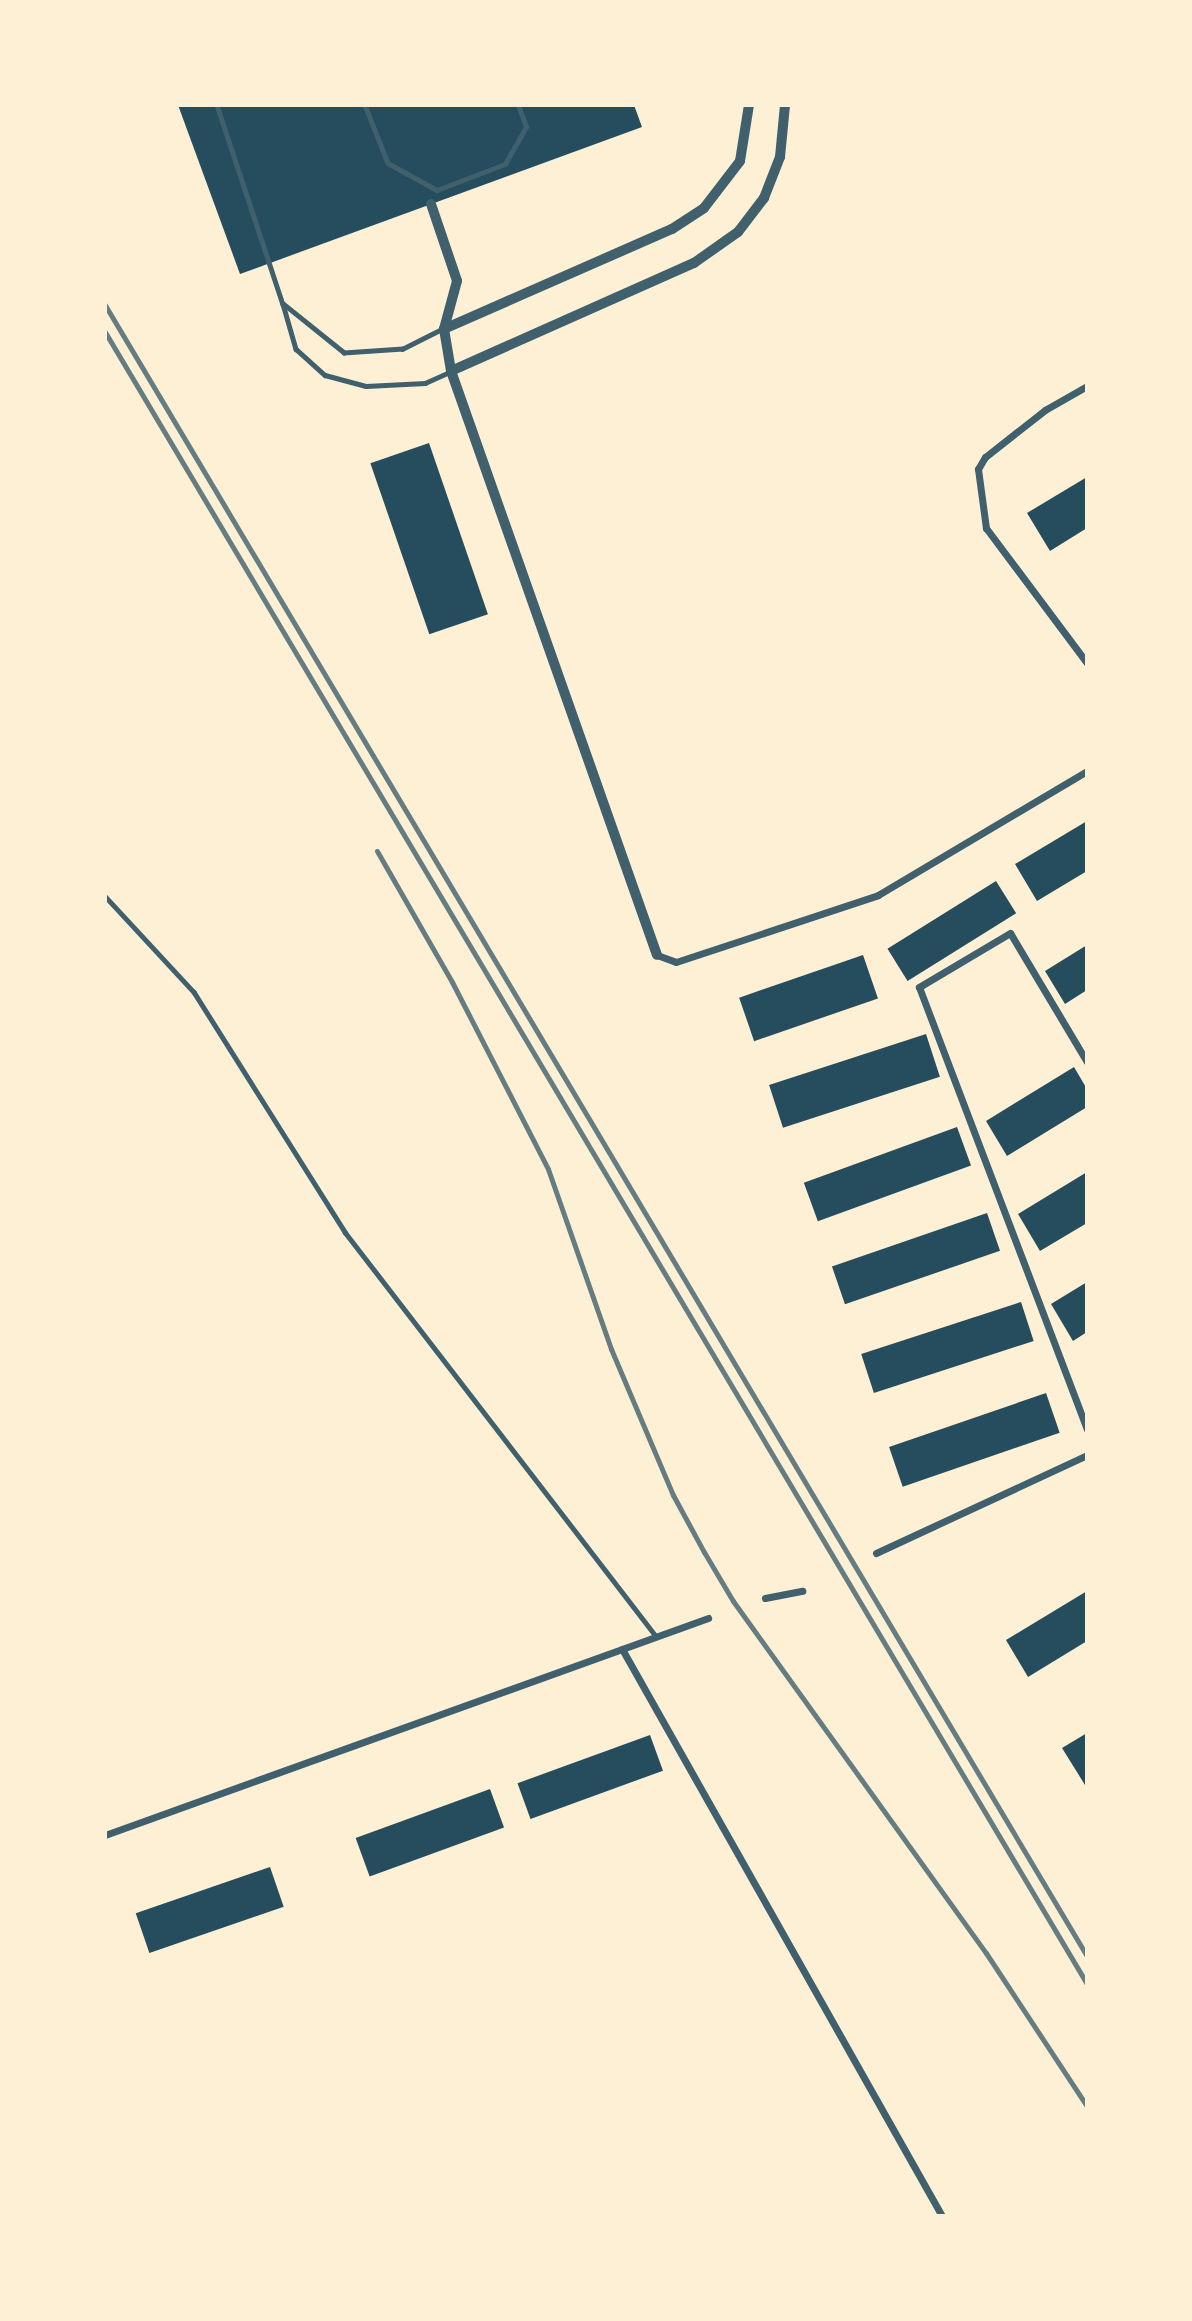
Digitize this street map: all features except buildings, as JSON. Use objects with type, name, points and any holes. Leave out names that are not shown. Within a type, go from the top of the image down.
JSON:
[{"type":"street","points":[[444,329],[672,229],[704,208],[740,161],[748,131],[748,105]]},
{"type":"street","points":[[451,372],[694,263],[738,232],[764,198],[780,157],[785,105]]},
{"type":"street","points":[[430,204],[457,281],[444,329],[451,372],[656,955],[676,962],[878,895],[1087,771]]},
{"type":"street","points":[[1087,386],[1045,410],[985,457],[978,469],[986,528],[1087,663]]},
{"type":"street","points":[[1087,1062],[1010,933],[919,987],[1087,1429]]},
{"type":"street","points":[[876,1553],[1087,1455]]},
{"type":"street","points":[[765,1598],[802,1591]]},
{"type":"street","points":[[105,1835],[708,1618]]},
{"type":"street","points":[[622,1649],[942,2216]]},
{"type":"lane","points":[[217,105],[284,304],[296,349],[325,375],[366,386],[425,383],[451,372]]},
{"type":"lane","points":[[365,105],[388,163],[437,190],[505,164],[526,127],[518,105]]},
{"type":"lane","points":[[284,304],[344,353],[403,349],[444,329]]},
{"type":"lane","points":[[105,896],[194,992],[345,1232],[656,1637]]},
{"type":"railway","points":[[105,305],[1087,1956]]},
{"type":"railway","points":[[105,332],[1087,1984]]},
{"type":"railway","points":[[377,851],[452,982],[548,1169],[611,1349],[673,1495],[704,1552],[733,1601],[986,1953],[1087,2106]]}]
